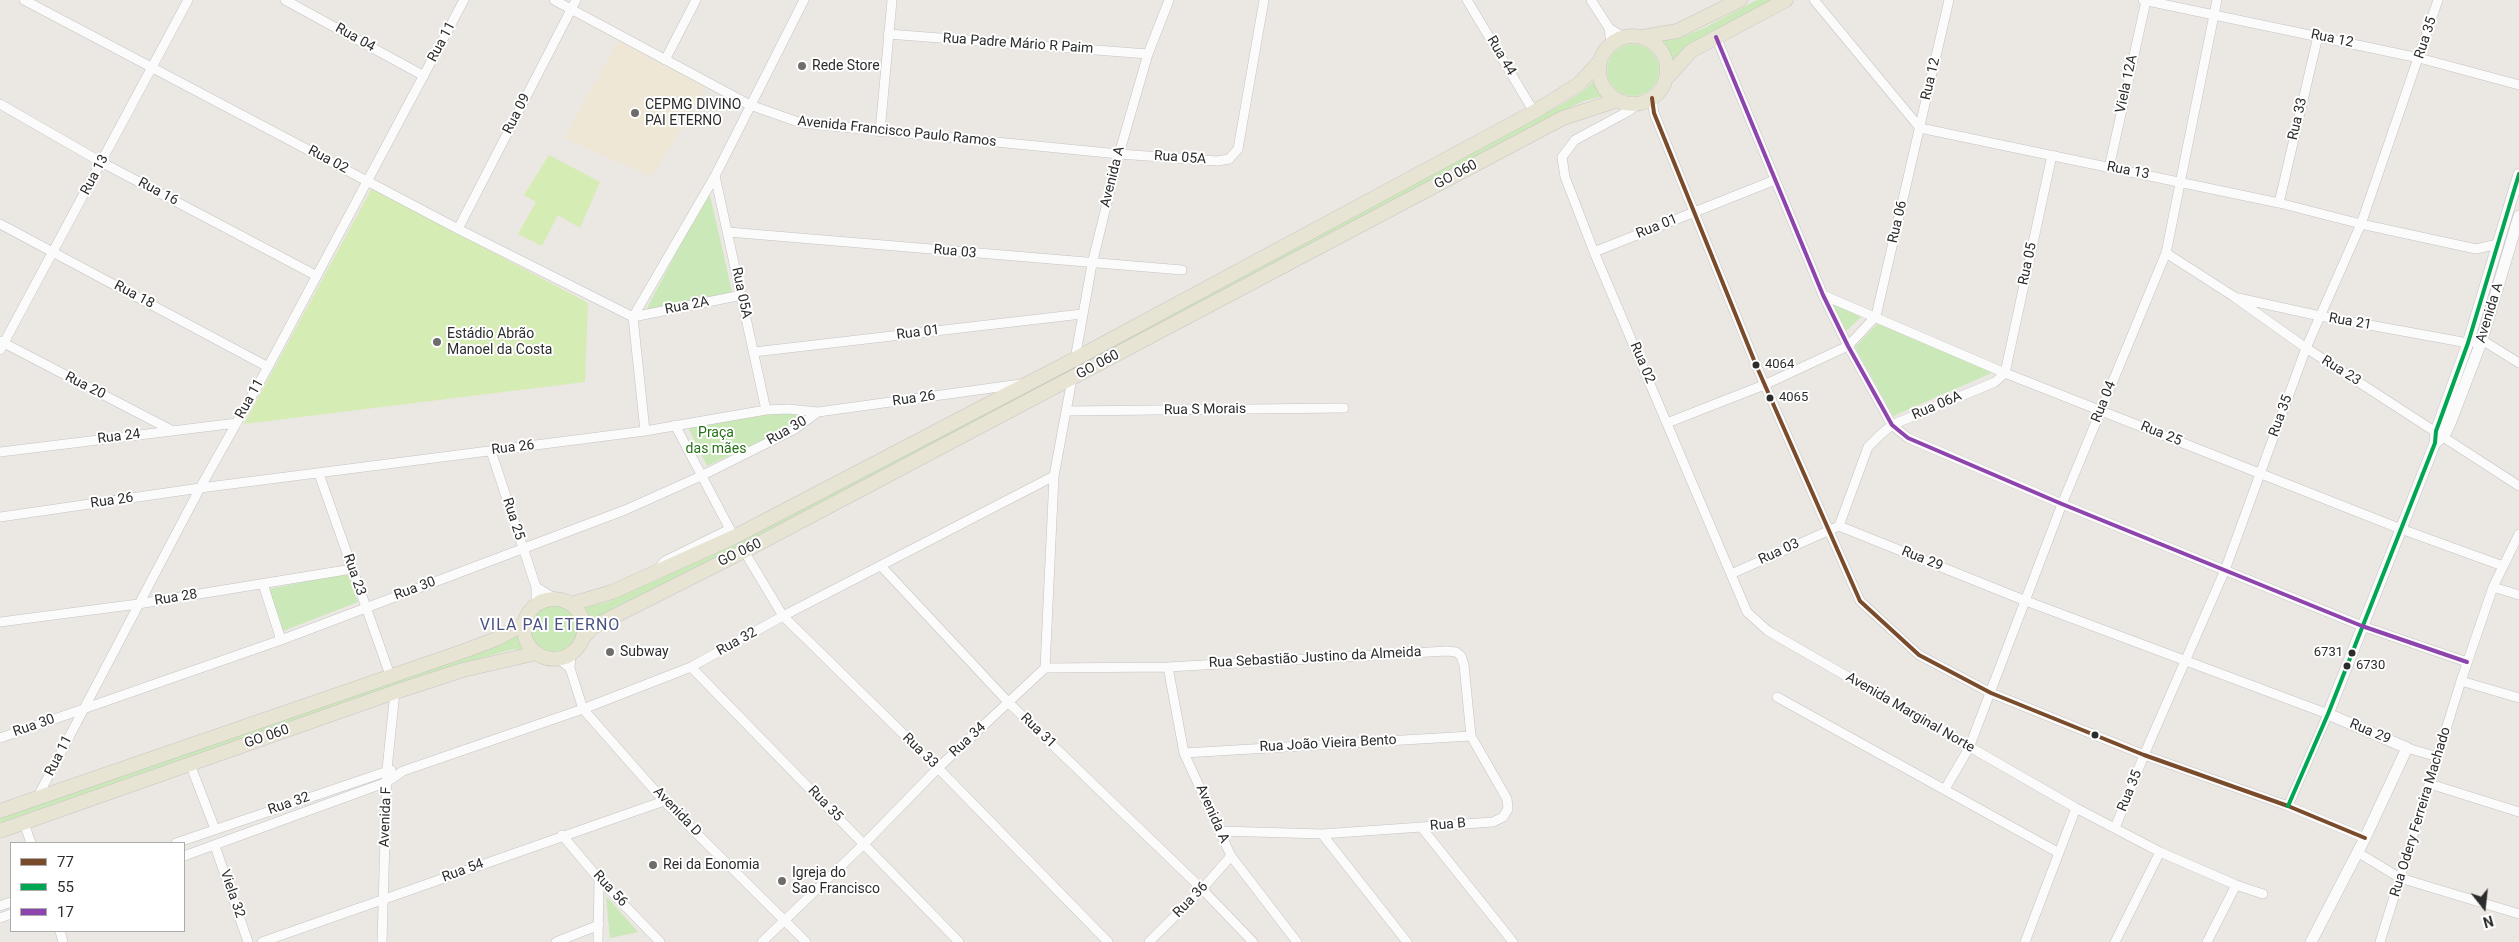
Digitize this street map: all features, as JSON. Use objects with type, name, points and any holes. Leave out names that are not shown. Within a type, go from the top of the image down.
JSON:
[{"type":"main road","points":[[1642,37],[1659,47],[1665,57],[1668,67],[1666,78],[1662,87],[1645,101],[1623,105],[1606,90],[1601,81],[1600,61],[1617,41],[1677,31],[1740,0]]},
{"type":"main road","points":[[1666,78],[1691,51],[1786,0]]},
{"type":"main road","name":"GO 060","points":[[571,604],[612,592],[654,573],[1075,358],[1534,112],[1579,84],[1600,61]]},
{"type":"main road","name":"GO 060","points":[[583,638],[593,627],[744,551],[1072,379],[1563,118],[1623,105]]},
{"type":"main road","points":[[556,599],[571,604],[583,619],[583,638],[571,661],[537,653],[527,640],[525,623],[529,613],[536,606],[556,599]]},
{"type":"main road","name":"GO 060","points":[[0,811],[496,639],[525,623]]},
{"type":"main road","name":"GO 060","points":[[0,831],[395,692],[463,670],[537,653]]},
{"type":"street","name":"Rua 02","points":[[24,0],[37,3],[152,68],[368,182],[633,317]]},
{"type":"street","name":"Rua 13","points":[[1,345],[102,162],[188,0]]},
{"type":"street","name":"Rua 04","points":[[285,0],[424,76]]},
{"type":"street","name":"Rua 11","points":[[37,798],[200,488],[268,367],[464,0]]},
{"type":"street","name":"Avenida Francisco Paulo Ramos","points":[[554,0],[750,105],[801,123],[1119,154]]},
{"type":"street","name":"Rua 09","points":[[458,229],[576,0]]},
{"type":"street","points":[[665,60],[696,0]]},
{"type":"street","points":[[645,431],[633,317],[715,176],[804,0]]},
{"type":"street","points":[[880,132],[892,0]]},
{"type":"street","name":"Avenida A","points":[[1075,358],[1092,264],[1119,154],[1148,54],[1169,0]]},
{"type":"street","name":"Rua 05A","points":[[1119,154],[1217,161],[1229,159],[1238,149],[1264,0]]},
{"type":"street","name":"Rua 44","points":[[1468,0],[1534,112]]},
{"type":"street","points":[[1591,0],[1617,41]]},
{"type":"street","points":[[1814,0],[1920,128]]},
{"type":"street","name":"Rua 12","points":[[1920,128],[1949,0]]},
{"type":"street","name":"Rua 12","points":[[2144,0],[2420,58],[2519,85]]},
{"type":"street","name":"Viela 12A","points":[[2109,168],[2144,0]]},
{"type":"street","name":"Rua 04","points":[[1945,789],[1969,748],[2062,504],[2166,253],[2217,0]]},
{"type":"street","name":"Rua 35","points":[[2115,828],[2144,755],[2225,570],[2306,348],[2361,224],[2420,58],[2438,0]]},
{"type":"street","name":"Rua Padre Mário R Paim","points":[[888,34],[1148,54]]},
{"type":"street","name":"Rua 33","points":[[2278,203],[2318,36]]},
{"type":"street","points":[[1716,37],[1823,295],[1848,346],[1892,425],[1908,438],[2062,504],[2362,626],[2468,662]]},
{"type":"street","points":[[1645,101],[1654,113],[1764,385],[1860,601],[1919,655],[1991,692],[2144,755],[2288,806],[2365,838]]},
{"type":"street","name":"Rua 16","points":[[0,104],[102,162],[317,276]]},
{"type":"street","name":"Rua 02","points":[[1623,105],[1575,140],[1562,157],[1565,177],[1594,252],[1667,423]]},
{"type":"street","name":"Rua 13","points":[[1920,128],[2278,203],[2361,224],[2476,249],[2510,240]]},
{"type":"street","name":"Rua 06","points":[[1876,316],[1920,128]]},
{"type":"street","name":"Rua 05","points":[[2005,373],[2052,155]]},
{"type":"street","name":"Avenida A","points":[[2438,437],[2482,340],[2510,240],[2519,174]]},
{"type":"street","name":"Rua 05A","points":[[715,176],[766,410]]},
{"type":"street","name":"Rua 01","points":[[1594,252],[1774,180]]},
{"type":"street","name":"Avenida A","points":[[2438,437],[2468,343],[2519,216]]},
{"type":"street","name":"Rua 18","points":[[0,224],[268,367]]},
{"type":"street","name":"Rua 03","points":[[728,232],[1092,264],[1165,267],[1182,270]]},
{"type":"street","name":"Rua 23","points":[[2166,253],[2233,296],[2438,437],[2519,486]]},
{"type":"street","name":"Rua 2A","points":[[633,317],[742,295]]},
{"type":"street","name":"Rua 25","points":[[1823,295],[1876,316],[2005,373],[2401,529],[2503,566]]},
{"type":"street","name":"Rua 21","points":[[2233,296],[2320,316],[2468,343]]},
{"type":"street","name":"Rua 01","points":[[754,352],[1082,314]]},
{"type":"street","points":[[1667,423],[1764,385],[1848,346],[1876,316]]},
{"type":"street","points":[[2468,343],[2482,340],[2519,363]]},
{"type":"street","name":"Rua 20","points":[[1,345],[171,430]]},
{"type":"street","name":"Rua 06A","points":[[1839,526],[1868,447],[1892,425],[1995,382],[2005,373]]},
{"type":"street","points":[[1072,379],[1054,476],[1045,668],[1168,667]]},
{"type":"street","name":"Rua 26","points":[[0,517],[200,488],[645,431],[766,410],[788,409],[818,412],[1026,383]]},
{"type":"street","name":"Rua S Morais","points":[[1066,411],[1344,408]]},
{"type":"street","name":"Rua 30","points":[[0,738],[281,640],[625,510],[701,476],[795,429],[818,412]]},
{"type":"street","name":"Rua 24","points":[[0,452],[237,423]]},
{"type":"street","name":"Avenida Marginal Norte","points":[[1667,423],[1747,612],[1768,631],[2076,808],[2160,852],[2236,885],[2263,894]]},
{"type":"street","points":[[675,425],[732,533]]},
{"type":"street","points":[[2288,806],[2328,714],[2438,437]]},
{"type":"street","name":"Rua 25","points":[[491,451],[536,587],[536,606]]},
{"type":"street","name":"Rua 23","points":[[319,474],[390,675]]},
{"type":"street","name":"Rua 32","points":[[185,856],[387,782],[403,771],[583,709],[691,666],[783,616],[1054,476]]},
{"type":"street","points":[[1828,530],[1839,526]]},
{"type":"street","name":"Rua 29","points":[[1839,526],[2026,601],[2328,714],[2407,748],[2438,757]]},
{"type":"street","name":"Rua 03","points":[[1731,574],[1828,530]]},
{"type":"street","name":"Rua Odery Ferreira Machado","points":[[2380,942],[2461,681],[2493,587],[2519,534]]},
{"type":"street","name":"Rua 33","points":[[744,551],[783,616],[938,768],[1108,942]]},
{"type":"street","name":"Rua 31","points":[[881,566],[1009,703],[1202,889]]},
{"type":"street","name":"Rua 28","points":[[0,622],[138,604],[352,569]]},
{"type":"street","points":[[263,584],[281,640]]},
{"type":"street","points":[[536,587],[556,599]]},
{"type":"street","points":[[2493,587],[2519,595]]},
{"type":"street","name":"Rua Sebastião Justino da Almeida","points":[[1168,667],[1447,651],[1456,652],[1461,656]]},
{"type":"street","name":"Rua B","points":[[1220,831],[1322,834],[1493,822],[1504,817],[1508,808],[1507,799],[1471,736],[1464,665],[1461,656]]},
{"type":"street","name":"Avenida D","points":[[571,661],[583,709],[664,801],[806,942]]},
{"type":"street","name":"Rua 35","points":[[691,666],[959,942]]},
{"type":"street","name":"Avenida A","points":[[1168,667],[1184,753],[1231,856],[1298,942]]},
{"type":"street","name":"Rua 34","points":[[762,942],[864,844],[938,768],[1045,668]]},
{"type":"street","points":[[2461,681],[2519,698]]},
{"type":"street","name":"Avenida F","points":[[382,942],[387,782],[395,692]]},
{"type":"street","points":[[1777,697],[2059,853]]},
{"type":"street","name":"Rua João Vieira Bento","points":[[1184,753],[1471,736]]},
{"type":"street","points":[[2311,942],[2365,838],[2407,748]]},
{"type":"street","points":[[190,764],[215,830]]},
{"type":"street","name":"Rua 32","points":[[179,842],[388,769],[403,771]]},
{"type":"street","points":[[2430,784],[2519,812]]},
{"type":"street","name":"Rua 54","points":[[262,942],[562,835],[664,801]]},
{"type":"street","points":[[2025,942],[2076,808]]},
{"type":"street","points":[[24,822],[31,842]]},
{"type":"street","points":[[1422,828],[1513,942]]},
{"type":"street","points":[[1322,834],[1407,942]]},
{"type":"street","name":"Rua 56","points":[[562,835],[599,879],[660,942]]},
{"type":"street","name":"Viela 32","points":[[215,846],[248,942]]},
{"type":"street","points":[[2114,942],[2160,852]]},
{"type":"street","points":[[2358,852],[2400,878],[2519,914]]},
{"type":"street","name":"Rua 36","points":[[1149,942],[1202,889],[1231,856]]},
{"type":"street","points":[[598,942],[599,879]]},
{"type":"street","points":[[2207,942],[2236,885]]},
{"type":"street","points":[[1202,889],[1253,942]]},
{"type":"street","points":[[556,942],[598,926]]},
{"type":"shaded area","name":"CEPMG DIVINO PAI ETERNO","points":[[618,41],[706,87],[652,177],[564,138]]},
{"type":"green space","points":[[1757,0],[1771,0],[1697,40],[1668,63],[1662,48],[1653,39],[1680,38],[1706,27]]},
{"type":"green space","points":[[1628,44],[1638,44],[1652,51],[1659,65],[1659,75],[1652,89],[1638,96],[1628,96],[1618,92],[1611,85],[1607,75],[1607,65],[1611,55],[1618,48]]},
{"type":"green space","points":[[1595,79],[1598,87],[1606,95],[1571,107],[685,575],[615,607],[592,623],[581,605],[595,605],[608,602],[715,553],[1564,103],[1586,89]]},
{"type":"green space","points":[[549,155],[600,182],[580,228],[558,215],[542,246],[518,234],[536,202],[524,195]]},
{"type":"green space","name":"Estádio Abrão Manoel da Costa","points":[[372,188],[588,303],[585,382],[244,424]]},
{"type":"green space","points":[[709,191],[732,292],[651,311],[647,308]]},
{"type":"green space","points":[[1831,302],[1861,317],[1844,333]]},
{"type":"green space","points":[[1877,324],[1892,327],[1996,371],[1893,416],[1855,347]]},
{"type":"green space","name":"Praça das mães","points":[[771,413],[807,414],[771,436],[707,466],[688,427]]},
{"type":"green space","points":[[348,573],[358,602],[283,631],[269,589]]},
{"type":"green space","points":[[549,604],[559,604],[572,611],[579,624],[579,634],[572,647],[559,654],[549,654],[540,650],[533,643],[529,634],[529,624],[533,615],[540,608]]},
{"type":"green space","points":[[519,632],[527,652],[515,649],[465,663],[0,823],[0,816]]},
{"type":"green space","points":[[606,896],[638,932],[610,938]]},
{"type":"transit line","name":"17","points":[[1716,37],[1823,295],[1848,346],[1892,425],[1908,438],[2062,504],[2362,626],[2467,662]]},
{"type":"transit line","name":"77","points":[[1652,98],[1654,113],[1756,365],[1860,601],[1919,655],[1991,693],[2144,755],[2288,806],[2365,838]]},
{"type":"transit line","name":"55","points":[[2288,806],[2328,714],[2435,443],[2436,431],[2468,343],[2519,174]]},
{"type":"place","name":"Rede Store","points":[[802,66]]},
{"type":"place","name":"CEPMG DIVINO PAI ETERNO","points":[[635,113]]},
{"type":"place","name":"Estádio Abrão Manoel da Costa","points":[[437,342]]},
{"type":"place","name":"4064","points":[[1756,365]]},
{"type":"place","name":"4065","points":[[1770,398]]},
{"type":"place","name":"Subway","points":[[610,652]]},
{"type":"place","name":"6731","points":[[2352,653]]},
{"type":"place","name":"6730","points":[[2347,666]]},
{"type":"place","name":"Rei da Eonomia","points":[[653,865]]},
{"type":"place","name":"Igreja do Sao Francisco","points":[[782,881]]},
{"type":"district","name":"VILA PAI ETERNO","points":[[550,626]]}]
